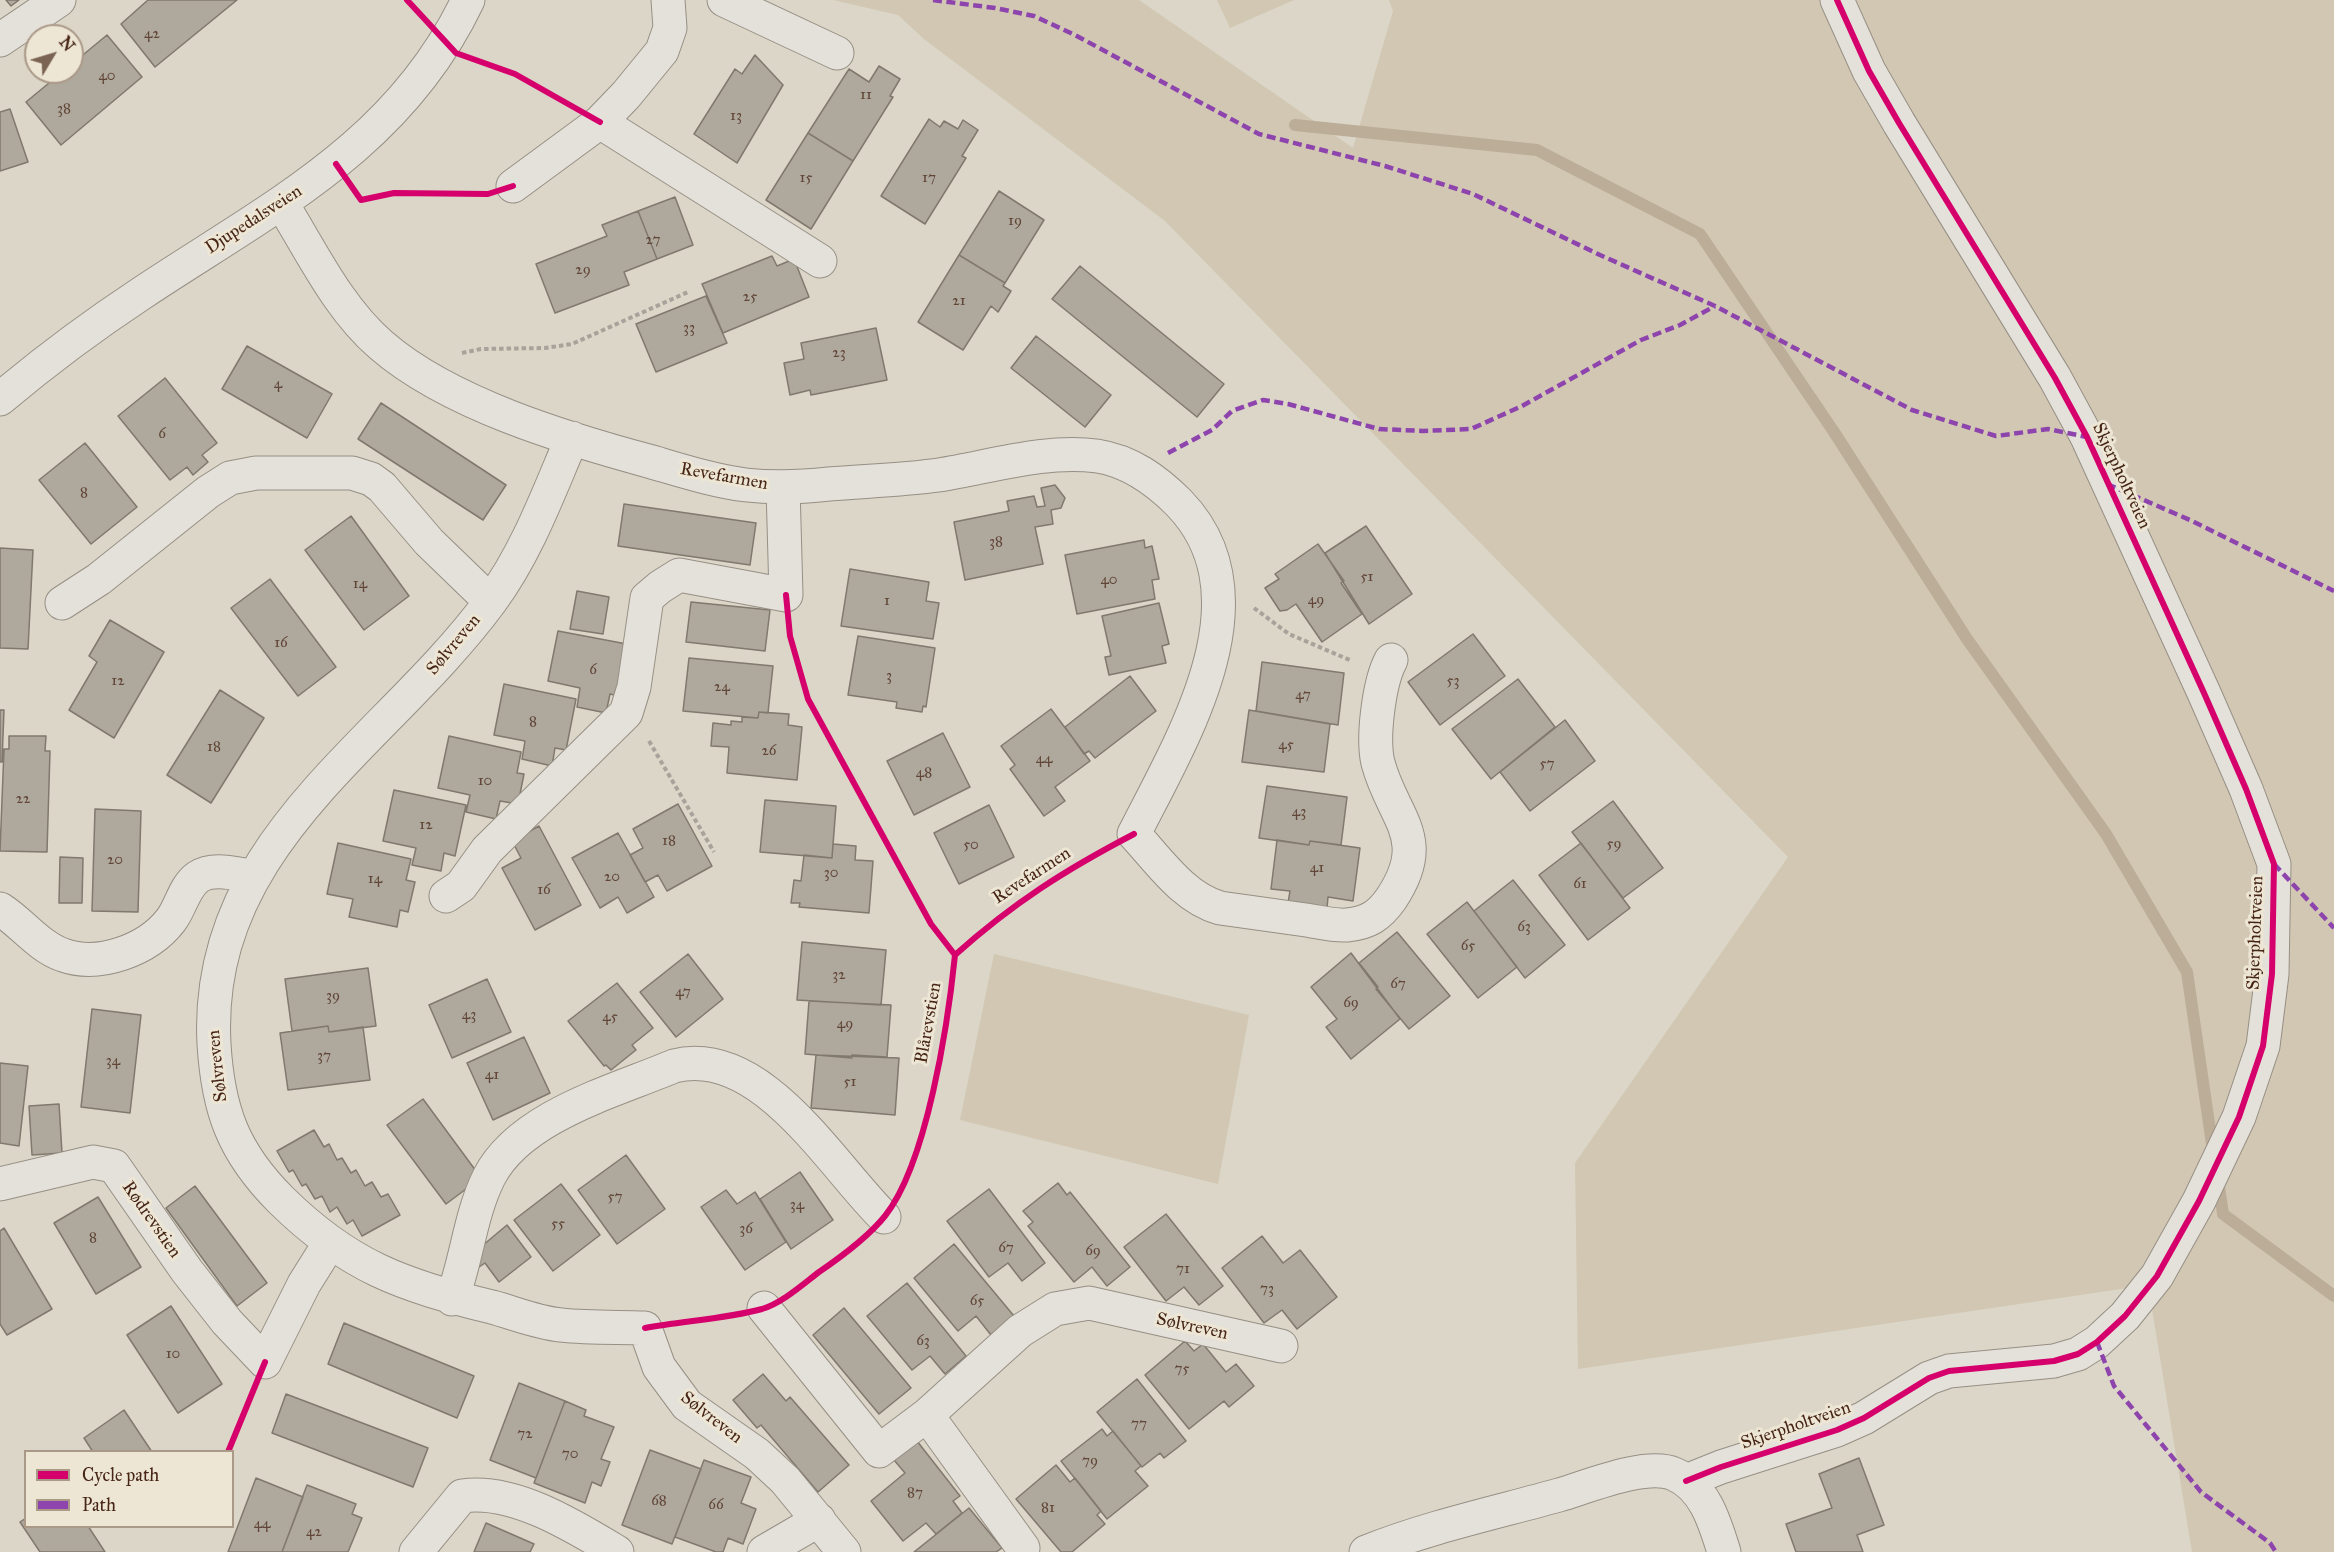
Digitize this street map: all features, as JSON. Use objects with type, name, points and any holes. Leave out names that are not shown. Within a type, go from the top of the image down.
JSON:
[{"type":"street","points":[[0,40],[59,0]]},
{"type":"street","points":[[513,186],[600,122],[662,51],[670,28],[668,0]]},
{"type":"street","points":[[724,0],[837,53]]},
{"type":"street","name":"Skjerpholtveien","points":[[1686,1481],[1864,1419],[1929,1378],[1949,1371],[2054,1361],[2078,1354],[2097,1342],[2125,1316],[2157,1276],[2199,1201],[2239,1116],[2263,1047],[2272,974],[2274,864],[2246,789],[2209,704],[2087,437],[2049,368],[1869,71],[1838,0]]},
{"type":"street","name":"Djupedalsveien","points":[[0,399],[80,335],[282,204],[336,164],[378,125],[414,85],[454,28],[467,2]]},
{"type":"street","points":[[600,122],[820,261]]},
{"type":"street","name":"Revefarmen","points":[[282,204],[340,298],[381,345],[410,367],[466,398],[572,438],[701,476],[746,484],[783,487],[938,475],[1066,454],[1098,456],[1130,465],[1153,479],[1195,520],[1214,561],[1220,606],[1217,625],[1189,726],[1134,834],[1183,887],[1203,903],[1220,908],[1344,926],[1366,922],[1380,914],[1409,866],[1410,853],[1408,834],[1378,763],[1377,722],[1385,671],[1390,660]]},
{"type":"street","name":"Sølvreven","points":[[572,438],[536,522],[513,568],[490,601],[447,655],[318,788],[288,824],[252,876],[235,913],[217,974],[213,1032],[216,1075],[224,1118],[244,1153],[270,1189],[329,1244],[377,1271],[452,1299],[558,1325],[645,1328],[659,1367],[687,1405],[757,1454],[785,1480],[844,1552]]},
{"type":"street","points":[[62,603],[99,579],[208,492],[230,478],[256,473],[352,474],[371,479],[382,487],[429,542],[490,601]]},
{"type":"street","points":[[446,896],[461,886],[487,850],[626,713],[634,687],[647,598],[679,575],[786,595],[783,487]]},
{"type":"street","points":[[0,909],[15,918],[52,951],[65,956],[97,958],[121,954],[148,942],[171,920],[187,891],[199,877],[219,871],[252,876]]},
{"type":"street","points":[[452,1299],[460,1279],[474,1216],[490,1176],[505,1155],[525,1135],[553,1117],[674,1066],[691,1062],[715,1065],[744,1077],[780,1104],[809,1132],[884,1217]]},
{"type":"street","name":"Rødrevstien","points":[[0,1184],[93,1162],[114,1166],[194,1280],[227,1322],[265,1362],[304,1284],[329,1244]]},
{"type":"street","name":"Sølvreven","points":[[764,1308],[879,1451],[927,1414],[1020,1331],[1055,1310],[1089,1303],[1281,1346]]},
{"type":"street","points":[[927,1414],[1023,1548]]},
{"type":"street","points":[[1366,1552],[1454,1522],[1621,1477],[1659,1471],[1673,1474],[1686,1481],[1708,1508],[1724,1552]]},
{"type":"street","points":[[416,1552],[462,1496],[481,1493],[503,1496],[579,1528],[617,1552]]},
{"type":"street","points":[[764,1552],[819,1520]]},
{"type":"path","points":[[438,383],[449,362],[461,353],[481,349],[545,348],[572,344],[688,292]]},
{"type":"path","points":[[1288,634],[1330,653]]},
{"type":"path","points":[[626,713],[652,744],[714,852]]},
{"type":"shaded area","points":[[833,0],[1139,0],[1353,148],[1393,11],[1389,0],[2334,0],[2334,1552],[2192,1552],[2148,1285],[1578,1369],[1575,1163],[1788,857],[1165,221],[924,39],[898,15]]},
{"type":"shaded area","points":[[1217,0],[1294,0],[1230,28]]},
{"type":"shaded area","points":[[994,954],[1249,1015],[1218,1184],[960,1120]]},
{"type":"building","points":[[6,0],[19,0],[11,6]]},
{"type":"building","points":[[148,0],[237,0],[155,67],[121,24]]},
{"type":"building","points":[[107,35],[142,77],[61,145],[26,102],[48,84],[84,84],[84,54]]},
{"type":"building","points":[[755,55],[783,85],[737,163],[694,134],[735,69],[742,74]]},
{"type":"building","points":[[879,66],[900,79],[890,96],[893,97],[853,161],[808,133],[849,69],[869,82]]},
{"type":"building","points":[[10,109],[28,162],[0,171],[0,112]]},
{"type":"building","points":[[929,119],[940,127],[944,121],[958,129],[963,120],[978,130],[962,156],[966,158],[925,224],[881,196]]},
{"type":"building","points":[[808,133],[853,161],[811,229],[766,200]]},
{"type":"building","points":[[999,191],[1044,220],[1005,283],[959,255]]},
{"type":"building","points":[[675,197],[693,245],[657,259],[638,211]]},
{"type":"building","points":[[638,211],[657,259],[624,272],[629,285],[555,313],[536,264],[607,236],[602,225]]},
{"type":"building","points":[[959,255],[1005,283],[1003,286],[1011,291],[998,312],[991,306],[963,350],[918,322]]},
{"type":"building","points":[[772,256],[777,266],[794,259],[809,297],[723,333],[702,284]]},
{"type":"building","points":[[1080,266],[1224,384],[1197,417],[1052,299]]},
{"type":"building","points":[[706,296],[727,343],[656,372],[636,324]]},
{"type":"building","points":[[876,328],[887,380],[811,395],[810,390],[790,395],[784,363],[804,359],[801,343]]},
{"type":"building","points":[[1036,336],[1111,395],[1085,427],[1011,368]]},
{"type":"building","points":[[247,346],[332,394],[307,438],[222,389]]},
{"type":"building","points":[[165,378],[217,443],[202,455],[208,462],[193,475],[187,467],[170,480],[118,416]]},
{"type":"building","points":[[381,403],[506,485],[483,520],[358,439]]},
{"type":"building","points":[[85,443],[137,507],[91,544],[39,480]]},
{"type":"building","points":[[1055,485],[1065,498],[1061,508],[1051,510],[1053,524],[1035,527],[1043,564],[965,580],[954,522],[1009,511],[1007,501],[1034,496],[1037,507],[1045,506],[1041,488]]},
{"type":"building","points":[[624,504],[756,523],[750,565],[618,546]]},
{"type":"building","points":[[351,516],[409,596],[364,630],[305,550]]},
{"type":"building","points":[[1366,526],[1412,594],[1369,624],[1325,553]]},
{"type":"building","points":[[1144,540],[1145,548],[1152,546],[1159,579],[1152,580],[1155,599],[1077,614],[1065,555]]},
{"type":"building","points":[[1318,544],[1344,581],[1341,583],[1362,614],[1322,642],[1296,604],[1287,610],[1280,611],[1265,588],[1279,579],[1275,574]]},
{"type":"building","points":[[0,548],[33,550],[28,649],[0,648]]},
{"type":"building","points":[[850,569],[929,582],[926,601],[939,603],[933,639],[841,626]]},
{"type":"building","points":[[270,579],[336,667],[298,696],[231,608]]},
{"type":"building","points":[[577,591],[609,597],[603,634],[570,629]]},
{"type":"building","points":[[691,602],[770,610],[765,651],[686,642]]},
{"type":"building","points":[[1159,603],[1169,644],[1162,646],[1166,663],[1109,675],[1105,657],[1111,656],[1102,616]]},
{"type":"building","points":[[110,620],[164,652],[114,738],[69,710],[97,662],[89,656]]},
{"type":"building","points":[[558,631],[632,645],[622,697],[610,694],[606,713],[577,707],[580,688],[548,681]]},
{"type":"building","points":[[1473,634],[1505,676],[1440,725],[1408,682]]},
{"type":"building","points":[[858,636],[935,648],[926,707],[923,706],[922,712],[896,708],[897,702],[848,695]]},
{"type":"building","points":[[689,658],[773,666],[768,713],[759,712],[758,718],[683,711]]},
{"type":"building","points":[[1262,662],[1344,673],[1338,725],[1256,711]]},
{"type":"building","points":[[1130,676],[1156,711],[1095,758],[1089,751],[1084,754],[1065,727]]},
{"type":"building","points":[[1518,679],[1555,727],[1491,779],[1452,729]]},
{"type":"building","points":[[504,684],[576,699],[566,750],[555,748],[552,766],[522,759],[525,741],[494,735]]},
{"type":"building","points":[[220,690],[264,718],[211,803],[167,775]]},
{"type":"building","points":[[1051,709],[1090,761],[1055,787],[1065,801],[1044,816],[1010,769],[1015,765],[1001,746]]},
{"type":"building","points":[[0,710],[4,710],[2,762],[0,762]]},
{"type":"building","points":[[1249,710],[1330,724],[1324,772],[1242,762]]},
{"type":"building","points":[[759,712],[789,714],[788,725],[802,727],[797,780],[727,773],[729,747],[711,746],[713,723],[731,725],[731,721],[742,722],[742,717],[758,718]]},
{"type":"building","points":[[1565,720],[1595,761],[1530,811],[1500,772]]},
{"type":"building","points":[[943,733],[970,787],[914,815],[887,761]]},
{"type":"building","points":[[9,736],[46,736],[45,751],[50,751],[47,852],[0,851],[4,749],[9,749]]},
{"type":"building","points":[[449,736],[521,752],[517,773],[524,774],[518,804],[500,801],[496,819],[466,812],[470,795],[438,788]]},
{"type":"building","points":[[1267,786],[1347,797],[1341,845],[1310,841],[1309,845],[1259,838]]},
{"type":"building","points":[[394,790],[466,805],[455,856],[444,853],[441,871],[412,865],[416,848],[383,841]]},
{"type":"building","points":[[765,800],[836,806],[832,858],[760,852]]},
{"type":"building","points":[[1613,801],[1663,868],[1623,898],[1572,832]]},
{"type":"building","points":[[678,804],[712,866],[667,891],[658,875],[645,882],[630,855],[643,848],[633,829]]},
{"type":"building","points":[[989,805],[1014,857],[959,884],[934,833]]},
{"type":"building","points":[[95,809],[141,811],[138,912],[92,911]]},
{"type":"building","points":[[539,826],[581,905],[535,930],[502,868],[521,858],[512,841]]},
{"type":"building","points":[[618,833],[654,897],[627,913],[618,897],[600,908],[572,858]]},
{"type":"building","points":[[1277,840],[1309,845],[1310,841],[1360,848],[1353,901],[1328,897],[1327,908],[1288,903],[1290,891],[1271,889]]},
{"type":"building","points":[[338,843],[411,859],[406,880],[415,882],[408,912],[400,910],[397,927],[349,917],[353,899],[327,894]]},
{"type":"building","points":[[1581,843],[1630,908],[1588,940],[1539,875]]},
{"type":"building","points":[[833,844],[856,846],[855,860],[873,861],[869,913],[799,907],[800,903],[791,903],[794,880],[801,881],[804,855],[832,858]]},
{"type":"building","points":[[60,857],[83,858],[82,903],[59,903]]},
{"type":"building","points":[[1513,880],[1565,945],[1525,978],[1474,911]]},
{"type":"building","points":[[1467,902],[1517,967],[1478,998],[1427,934]]},
{"type":"building","points":[[1397,932],[1450,996],[1409,1029],[1376,989],[1378,987],[1359,963]]},
{"type":"building","points":[[802,942],[886,950],[881,1005],[797,1000]]},
{"type":"building","points":[[1351,953],[1400,1019],[1351,1059],[1326,1027],[1337,1019],[1311,987]]},
{"type":"building","points":[[688,954],[723,999],[676,1037],[640,992]]},
{"type":"building","points":[[368,968],[376,1026],[329,1032],[328,1026],[292,1031],[285,979]]},
{"type":"building","points":[[487,979],[511,1032],[452,1058],[429,1005]]},
{"type":"building","points":[[617,983],[653,1028],[632,1045],[636,1050],[611,1070],[606,1065],[604,1066],[568,1021]]},
{"type":"building","points":[[809,1001],[891,1005],[887,1057],[852,1055],[852,1058],[805,1054]]},
{"type":"building","points":[[92,1009],[141,1015],[130,1113],[81,1107]]},
{"type":"building","points":[[328,1026],[329,1032],[363,1027],[370,1080],[288,1090],[280,1033]]},
{"type":"building","points":[[524,1037],[550,1093],[493,1120],[467,1063]]},
{"type":"building","points":[[816,1055],[899,1058],[895,1115],[811,1108]]},
{"type":"building","points":[[0,1063],[28,1066],[19,1146],[0,1143]]},
{"type":"building","points":[[423,1099],[476,1171],[474,1183],[446,1204],[387,1125]]},
{"type":"building","points":[[59,1104],[62,1153],[32,1155],[29,1106]]},
{"type":"building","points":[[314,1130],[324,1147],[329,1144],[337,1160],[342,1158],[351,1173],[356,1170],[365,1186],[372,1182],[381,1197],[388,1194],[400,1215],[362,1236],[353,1220],[347,1224],[337,1207],[330,1212],[322,1196],[315,1199],[306,1184],[302,1186],[293,1170],[289,1172],[277,1151]]},
{"type":"building","points":[[626,1155],[665,1209],[617,1244],[578,1190]]},
{"type":"building","points":[[800,1172],[833,1220],[791,1249],[760,1199]]},
{"type":"building","points":[[1058,1183],[1067,1195],[1070,1192],[1130,1267],[1107,1286],[1092,1267],[1074,1282],[1028,1226],[1033,1222],[1023,1211]]},
{"type":"building","points":[[561,1184],[600,1235],[553,1271],[514,1220]]},
{"type":"building","points":[[195,1186],[267,1283],[237,1306],[166,1208]]},
{"type":"building","points":[[989,1189],[1045,1263],[1022,1281],[1008,1263],[989,1277],[947,1221]]},
{"type":"building","points":[[726,1190],[737,1204],[755,1192],[786,1242],[745,1270],[701,1207]]},
{"type":"building","points":[[98,1197],[141,1267],[96,1294],[54,1223]]},
{"type":"building","points":[[1166,1214],[1223,1286],[1199,1305],[1184,1287],[1166,1301],[1124,1247]]},
{"type":"building","points":[[507,1225],[531,1257],[499,1282],[485,1263],[479,1267],[470,1256]]},
{"type":"building","points":[[4,1228],[52,1309],[7,1335],[0,1324],[0,1231]]},
{"type":"building","points":[[1262,1236],[1283,1263],[1300,1250],[1337,1297],[1297,1329],[1282,1310],[1264,1323],[1222,1268]]},
{"type":"building","points":[[954,1244],[1014,1316],[991,1335],[976,1316],[958,1331],[914,1278]]},
{"type":"building","points":[[907,1283],[966,1356],[945,1374],[930,1356],[912,1370],[867,1316]]},
{"type":"building","points":[[171,1306],[222,1384],[178,1413],[127,1335]]},
{"type":"building","points":[[844,1308],[911,1388],[879,1414],[813,1335]]},
{"type":"building","points":[[344,1323],[474,1376],[457,1418],[328,1364]]},
{"type":"building","points":[[1185,1341],[1194,1351],[1203,1344],[1226,1372],[1236,1364],[1254,1386],[1229,1407],[1224,1401],[1189,1429],[1145,1375]]},
{"type":"building","points":[[763,1374],[786,1401],[790,1397],[849,1465],[818,1492],[761,1425],[757,1428],[733,1400]]},
{"type":"building","points":[[1137,1379],[1186,1441],[1164,1458],[1160,1453],[1142,1467],[1097,1412]]},
{"type":"building","points":[[519,1383],[565,1401],[536,1478],[490,1460]]},
{"type":"building","points":[[286,1394],[428,1448],[413,1487],[272,1433]]},
{"type":"building","points":[[565,1401],[586,1410],[584,1416],[614,1427],[601,1459],[610,1462],[601,1486],[592,1482],[585,1503],[534,1483]]},
{"type":"building","points":[[124,1410],[151,1450],[92,1450],[84,1438]]},
{"type":"building","points":[[1102,1429],[1107,1436],[1113,1431],[1141,1466],[1135,1471],[1148,1486],[1107,1519],[1061,1461]]},
{"type":"building","points":[[917,1441],[960,1496],[953,1501],[962,1513],[936,1534],[926,1523],[903,1541],[871,1501],[905,1473],[894,1460]]},
{"type":"building","points":[[650,1450],[701,1469],[672,1544],[622,1525]]},
{"type":"building","points":[[1859,1458],[1884,1525],[1857,1535],[1863,1552],[1796,1552],[1786,1524],[1832,1508],[1819,1474]]},
{"type":"building","points":[[704,1460],[751,1477],[741,1503],[756,1509],[743,1544],[728,1538],[723,1552],[716,1552],[675,1537]]},
{"type":"building","points":[[1056,1465],[1070,1482],[1075,1478],[1101,1511],[1097,1515],[1105,1524],[1072,1552],[1061,1552],[1016,1499]]},
{"type":"building","points":[[256,1478],[303,1497],[282,1552],[228,1552]]},
{"type":"building","points":[[307,1485],[356,1504],[352,1514],[362,1518],[348,1552],[282,1552]]},
{"type":"building","points":[[969,1508],[1002,1548],[996,1552],[914,1552]]},
{"type":"building","points":[[486,1523],[534,1544],[530,1552],[474,1552]]},
{"type":"building","points":[[24,1528],[89,1528],[105,1552],[40,1552]]},
{"type":"waterway","points":[[1295,125],[1537,150],[1700,234],[1834,432],[1967,639],[2106,834],[2187,972],[2213,1151]]},
{"type":"waterway","points":[[2218,1180],[2223,1214],[2334,1296]]},
{"type":"marked path","points":[[933,0],[1034,16],[1075,35],[1259,134],[1385,166],[1473,194],[1600,255],[1715,306],[1912,410],[1996,436],[2048,429],[2087,437]]},
{"type":"marked path","points":[[1168,453],[1212,430],[1232,411],[1263,400],[1288,404],[1379,429],[1423,431],[1471,429],[1522,406],[1641,340],[1680,325],[1715,306]]},
{"type":"marked path","points":[[2107,484],[2190,520],[2334,591]]},
{"type":"marked path","points":[[2274,864],[2334,928]]},
{"type":"marked path","points":[[2097,1342],[2114,1386],[2201,1492],[2270,1543],[2276,1552]]},
{"type":"cycle path","points":[[407,0],[456,53],[515,74],[600,122]]},
{"type":"cycle path","points":[[1686,1481],[1721,1467],[1837,1430],[1864,1418],[1929,1378],[1949,1371],[2054,1361],[2078,1354],[2097,1342],[2125,1316],[2157,1276],[2199,1201],[2239,1117],[2263,1046],[2272,974],[2274,864],[2246,789],[2204,693],[2087,437],[2055,378],[1869,71],[1837,0]]},
{"type":"cycle path","points":[[336,164],[361,200],[394,193],[488,194],[513,186]]},
{"type":"cycle path","name":"Blårevstien","points":[[645,1328],[733,1315],[762,1309],[777,1303],[871,1232],[885,1216],[900,1192],[913,1163],[924,1128],[941,1054],[955,955],[931,924],[808,699],[790,636],[786,595]]},
{"type":"cycle path","points":[[955,955],[1040,888],[1134,834]]},
{"type":"cycle path","points":[[229,1450],[265,1362]]}]
